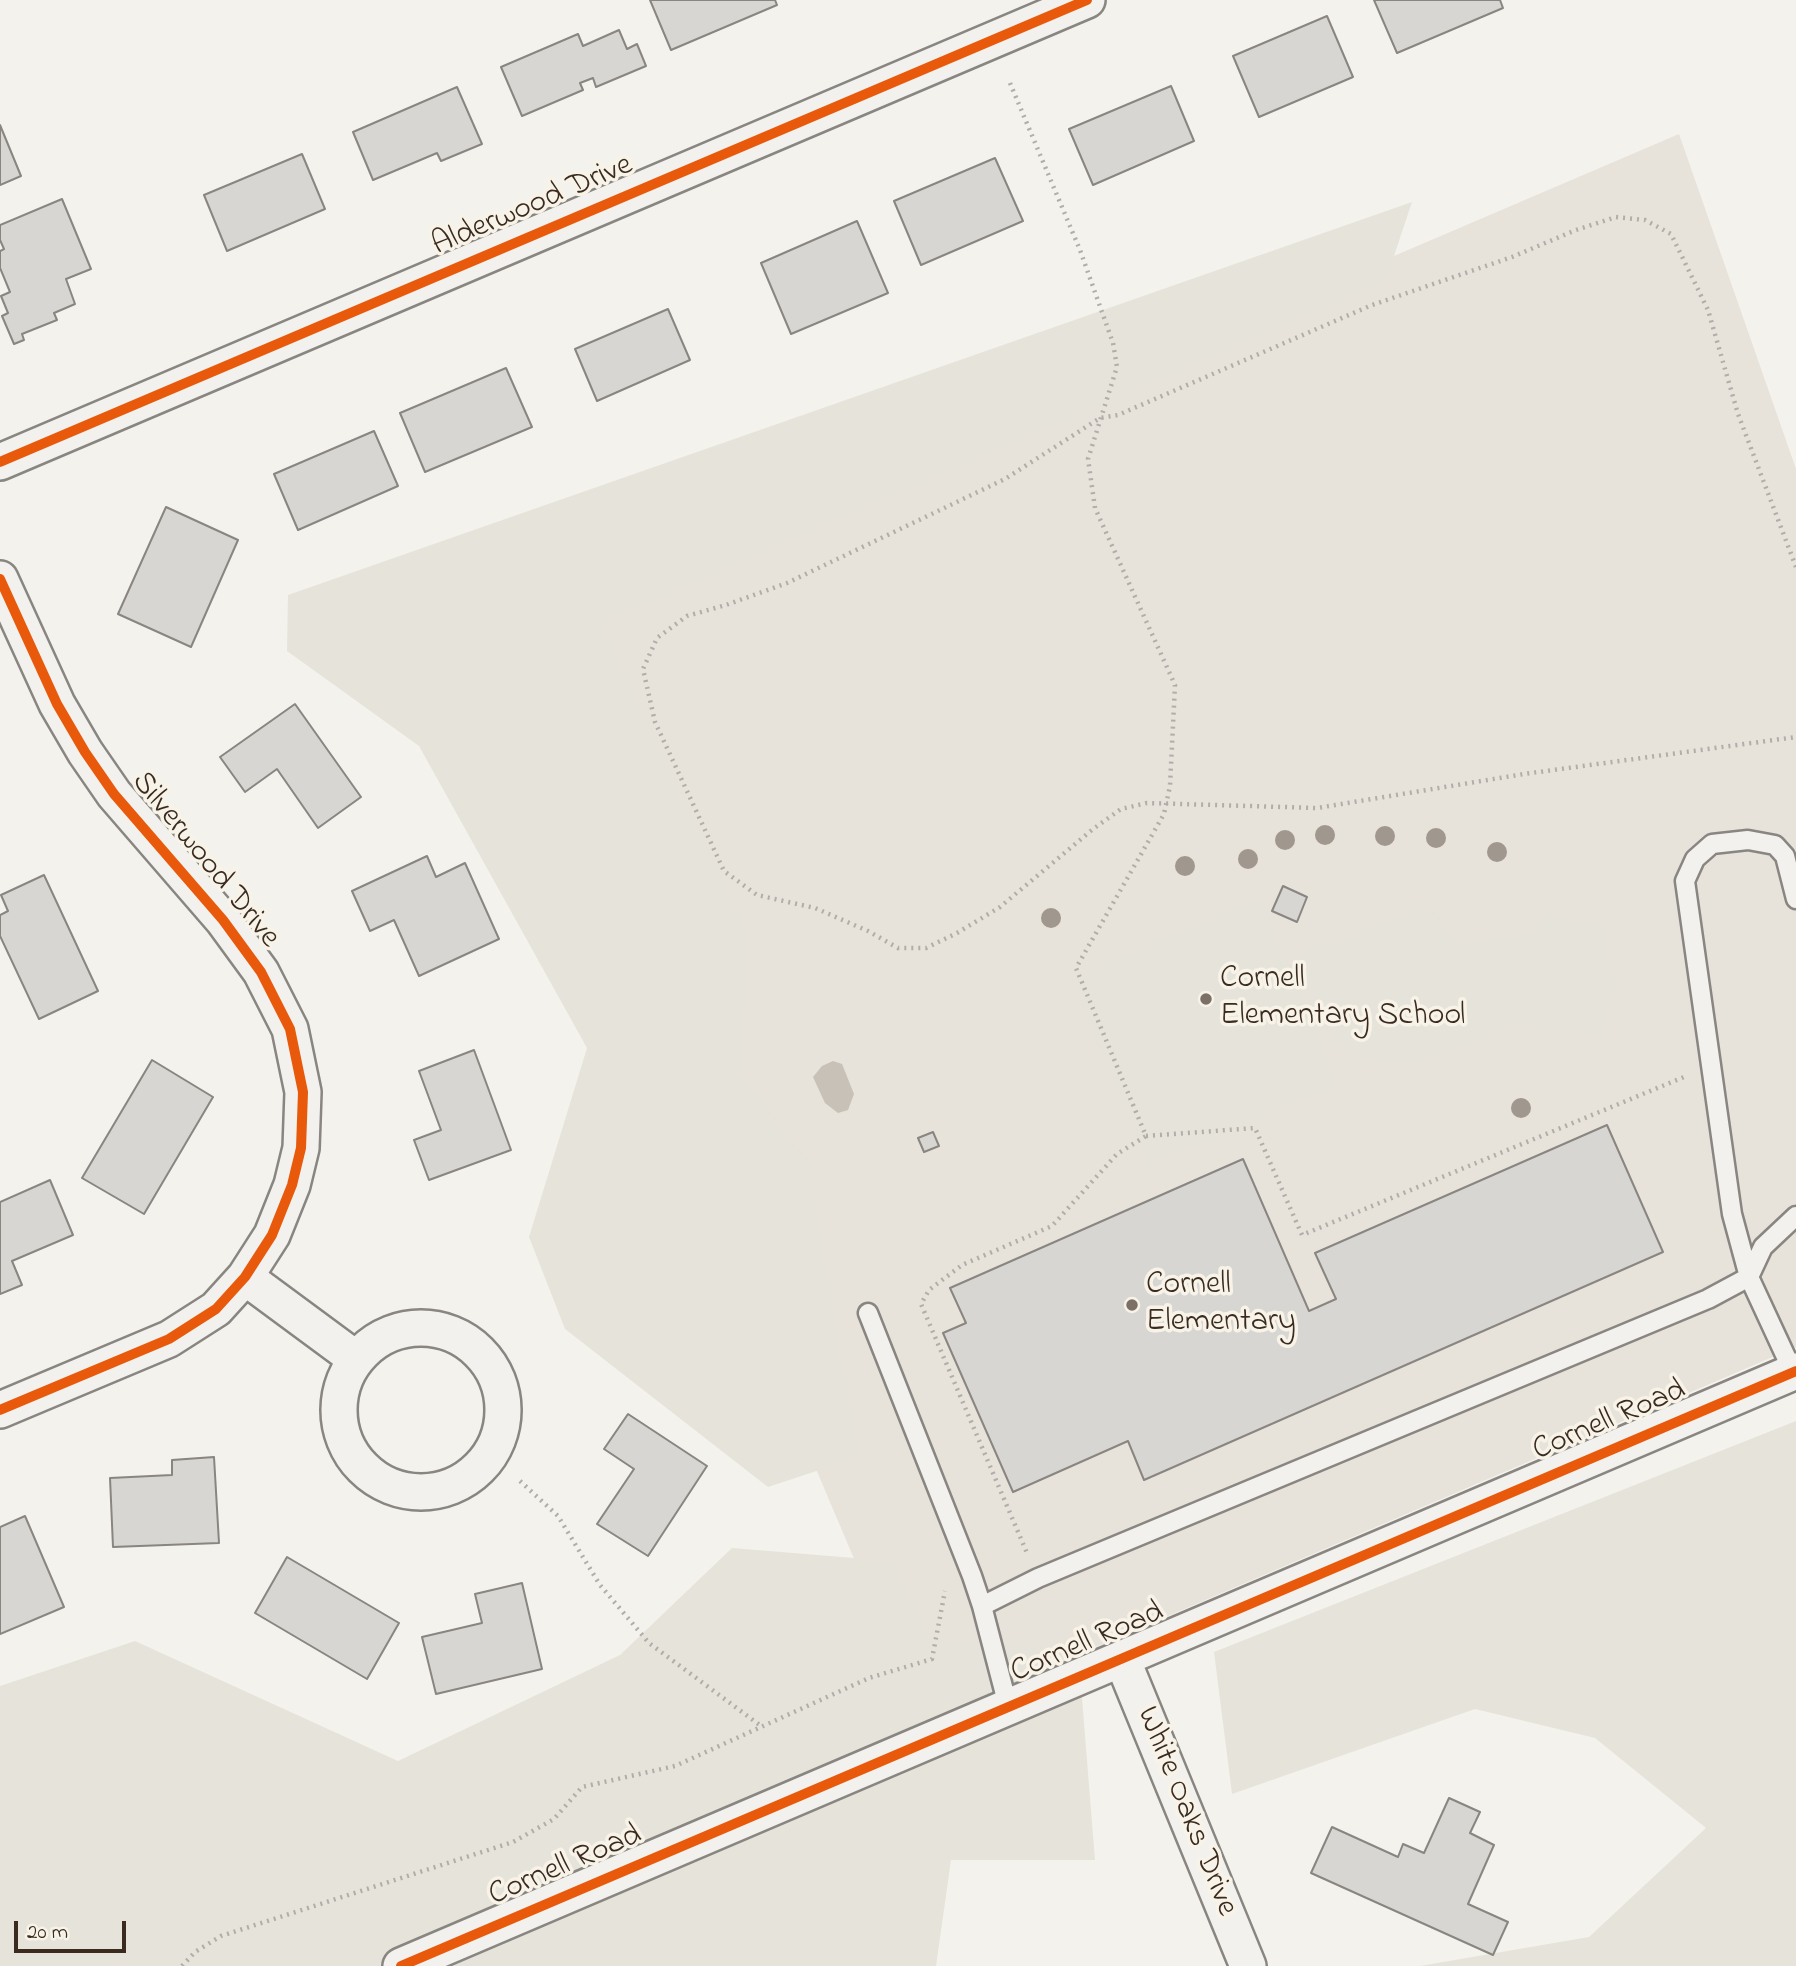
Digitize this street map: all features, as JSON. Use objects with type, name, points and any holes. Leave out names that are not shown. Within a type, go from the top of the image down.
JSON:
[{"type":"street","name":"Alderwood Drive","points":[[0,462],[1087,0]]},
{"type":"street","name":"Silverwood Drive","points":[[0,579],[57,704],[85,752],[114,794],[223,920],[261,972],[290,1030],[303,1093],[301,1148],[292,1185],[272,1235],[245,1277],[216,1309],[169,1339],[0,1410]]},
{"type":"street","points":[[245,1277],[356,1359]]},
{"type":"street","points":[[411,1328],[432,1328],[453,1334],[471,1345],[487,1360],[497,1379],[503,1400],[503,1422],[486,1461],[471,1476],[452,1487],[431,1492],[410,1492],[389,1486],[370,1475],[355,1459],[344,1441],[339,1420],[339,1398],[345,1378],[356,1359],[371,1344],[390,1334],[411,1328]]},
{"type":"street","name":"Cornell Road","points":[[401,1966],[1794,1371]]},
{"type":"street","name":"White Oaks Drive","points":[[1122,1659],[1248,1966]]},
{"type":"lane","points":[[1794,1371],[1749,1277],[1732,1214],[1685,881],[1695,859],[1712,844],[1748,839],[1775,845],[1785,856],[1796,899]]},
{"type":"lane","points":[[982,1606],[1038,1577],[1708,1299],[1749,1277],[1763,1247],[1796,1216]]},
{"type":"lane","points":[[868,1312],[982,1606],[1008,1706]]},
{"type":"path","points":[[1010,83],[1080,250],[1113,343],[1117,367],[1088,459],[1095,508],[1175,685],[1170,786],[1164,814],[1076,968],[1146,1136]]},
{"type":"path","points":[[1796,567],[1738,414],[1708,310],[1671,234],[1645,220],[1616,217],[1576,230],[1512,257],[1373,305],[1118,415],[1100,418],[1004,479],[787,583],[726,606],[687,616],[657,638],[643,669],[655,722],[724,871],[757,895],[815,908],[868,931],[898,948],[926,948],[1000,907],[1121,809],[1147,803],[1317,808],[1524,774],[1796,737]]},
{"type":"path","points":[[1038,1577],[921,1304],[929,1290],[962,1265],[1052,1226],[1117,1154],[1146,1136],[1255,1128],[1302,1235],[1688,1075]]},
{"type":"path","points":[[520,1481],[558,1516],[600,1585],[649,1643],[761,1726]]},
{"type":"path","points":[[182,1966],[195,1952],[221,1936],[513,1842],[555,1819],[582,1787],[675,1766],[869,1678],[932,1659],[945,1591]]},
{"type":"shaded area","name":"Cornell Elementary School","points":[[1679,134],[1796,469],[1796,1347],[923,1721],[469,652]]},
{"type":"shaded area","points":[[1412,202],[1386,280],[601,623],[750,939],[740,1073],[809,1164],[859,1457],[768,1487],[565,1329],[529,1237],[587,1048],[419,746],[287,651],[288,595]]},
{"type":"shaded area","points":[[1260,898],[1338,1085],[1149,1164],[1071,977]]},
{"type":"shaded area","points":[[1420,907],[1433,911],[1457,946],[1537,930],[1542,914],[1602,924],[1617,989],[1602,1035],[1511,1024],[1440,1056],[1386,1067],[1334,1042],[1296,964],[1320,940],[1337,949],[1347,938]]},
{"type":"shaded area","points":[[833,1061],[842,1064],[854,1094],[848,1110],[838,1113],[825,1103],[813,1077],[822,1066]]},
{"type":"shaded area","points":[[1796,1421],[1796,1966],[1420,1966],[1589,1937],[1706,1828],[1595,1738],[1475,1709],[1232,1794],[1214,1652]]},
{"type":"shaded area","points":[[732,1548],[891,1561],[935,1641],[1078,1648],[1095,1860],[951,1860],[936,1966],[0,1966],[0,1686],[135,1641],[398,1761],[620,1655]]},
{"type":"building","points":[[650,0],[775,0],[777,5],[671,50]]},
{"type":"building","points":[[1374,0],[1500,0],[1503,8],[1397,53]]},
{"type":"building","points":[[1327,16],[1353,77],[1259,117],[1233,56]]},
{"type":"building","points":[[619,30],[627,49],[637,44],[646,66],[596,87],[593,78],[580,83],[583,90],[522,116],[501,67],[578,34],[583,46]]},
{"type":"building","points":[[1171,86],[1194,141],[1093,185],[1069,129]]},
{"type":"building","points":[[457,87],[482,144],[441,161],[437,153],[373,180],[353,132]]},
{"type":"building","points":[[0,125],[21,176],[0,185]]},
{"type":"building","points":[[302,154],[325,209],[227,251],[204,195]]},
{"type":"building","points":[[995,158],[1023,221],[921,265],[894,201]]},
{"type":"building","points":[[62,199],[91,269],[66,279],[75,304],[54,313],[57,320],[22,334],[24,340],[14,344],[2,316],[8,313],[1,296],[10,292],[0,268],[0,251],[4,249],[0,240],[0,225]]},
{"type":"building","points":[[857,221],[888,293],[791,334],[761,263]]},
{"type":"building","points":[[668,309],[690,360],[597,401],[575,349]]},
{"type":"building","points":[[506,368],[532,427],[425,472],[400,413]]},
{"type":"building","points":[[374,431],[398,486],[298,530],[274,474]]},
{"type":"building","points":[[166,507],[238,540],[191,647],[118,614]]},
{"type":"building","points":[[295,704],[361,797],[318,828],[277,769],[245,792],[220,757]]},
{"type":"building","points":[[427,856],[436,877],[465,863],[499,939],[419,976],[394,920],[370,931],[352,891]]},
{"type":"building","points":[[44,875],[98,991],[39,1019],[0,936],[0,915],[8,911],[1,895]]},
{"type":"building","points":[[1283,886],[1307,897],[1297,922],[1272,911]]},
{"type":"building","points":[[474,1050],[511,1150],[429,1180],[414,1140],[441,1130],[419,1071]]},
{"type":"building","points":[[152,1060],[213,1097],[144,1214],[82,1178]]},
{"type":"building","name":"Cornell Elementary","points":[[1607,1125],[1663,1252],[1144,1480],[1128,1441],[1013,1492],[943,1333],[966,1323],[950,1288],[1243,1159],[1309,1311],[1336,1299],[1315,1253]]},
{"type":"building","points":[[933,1132],[939,1146],[924,1152],[918,1138]]},
{"type":"building","points":[[50,1180],[73,1235],[12,1261],[22,1285],[0,1294],[0,1202]]},
{"type":"building","points":[[628,1414],[707,1466],[648,1556],[597,1524],[634,1469],[604,1449]]},
{"type":"building","points":[[214,1457],[219,1543],[113,1547],[110,1478],[172,1475],[172,1460]]},
{"type":"building","points":[[25,1516],[64,1607],[0,1634],[0,1527]]},
{"type":"building","points":[[287,1557],[399,1623],[367,1679],[255,1613]]},
{"type":"building","points":[[522,1583],[542,1669],[436,1694],[422,1637],[482,1623],[475,1594]]},
{"type":"building","points":[[1449,1798],[1480,1812],[1470,1833],[1494,1845],[1468,1904],[1508,1922],[1493,1955],[1311,1873],[1332,1827],[1398,1857],[1403,1844],[1424,1853]]},
{"type":"cycle path","points":[[0,462],[1087,0]]},
{"type":"cycle path","points":[[0,579],[57,704],[85,752],[114,794],[223,920],[261,972],[290,1029],[303,1092],[301,1148],[292,1185],[272,1235],[245,1277],[216,1309],[169,1339],[0,1410]]},
{"type":"cycle path","points":[[401,1966],[1796,1371]]},
{"type":"place","name":"Cornell Elementary School","points":[[1206,999]]},
{"type":"place","name":"Cornell Elementary","points":[[1132,1305]]}]
